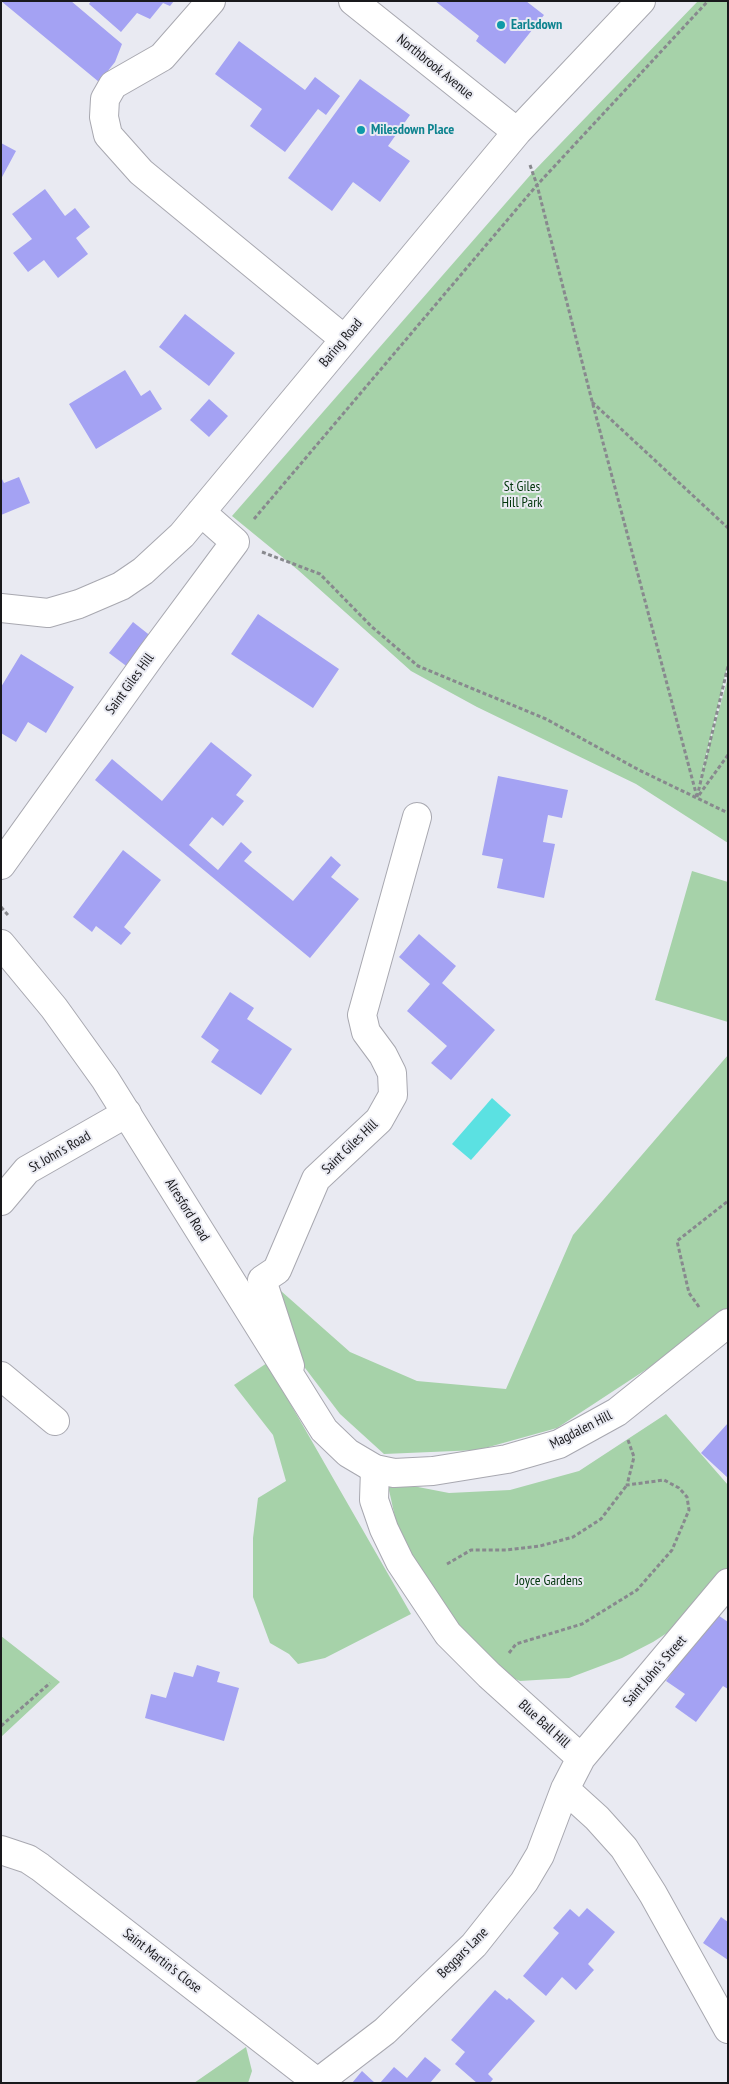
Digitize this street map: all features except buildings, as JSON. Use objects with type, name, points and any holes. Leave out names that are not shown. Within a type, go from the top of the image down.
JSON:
[{"type":"street","points":[[211,1],[162,57],[113,85],[104,99],[104,117],[108,135],[141,172],[344,339]]},
{"type":"street","name":"Baring Road","points":[[1,608],[48,613],[79,604],[121,586],[143,571],[182,535],[517,132],[641,1]]},
{"type":"street","name":"Northbrook Avenue","points":[[357,3],[517,132]]},
{"type":"street","points":[[201,512],[235,542]]},
{"type":"street","name":"Saint Giles Hill","points":[[1,865],[152,654],[235,542]]},
{"type":"street","name":"Saint Giles Hill","points":[[295,1384],[262,1280],[277,1270],[316,1179],[379,1120],[393,1094],[392,1073],[383,1055],[366,1032],[362,1015],[417,817]]},
{"type":"street","name":"Alresford Road","points":[[1,944],[54,1008],[127,1113],[324,1430],[348,1453],[375,1470]]},
{"type":"street","name":"St John's Road","points":[[1,1201],[27,1170],[127,1113]]},
{"type":"street","name":"Magdalen Hill","points":[[375,1470],[394,1473],[433,1472],[507,1459],[559,1444],[617,1412],[647,1386],[722,1328]]},
{"type":"street","points":[[1,1376],[56,1421]]},
{"type":"street","name":"Blue Ball Hill","points":[[375,1470],[374,1500],[384,1529],[400,1562],[448,1634],[488,1675],[581,1758],[565,1789]]},
{"type":"street","name":"Saint John's Street","points":[[581,1758],[728,1583]]},
{"type":"street","points":[[565,1789],[598,1818],[624,1848],[653,1894],[728,2029]]},
{"type":"street","name":"Beggars Lane","points":[[317,2083],[386,2031],[474,1945],[524,1882],[540,1856],[565,1789]]},
{"type":"street","name":"Saint Martin's Close","points":[[1,1850],[28,1858],[317,2083]]},
{"type":"path","points":[[708,1],[537,185],[235,542],[320,574],[372,626],[418,666],[546,719],[639,770],[728,812]]},
{"type":"path","points":[[517,132],[537,185],[697,798]]},
{"type":"path","points":[[592,401],[728,528]]},
{"type":"path","points":[[697,798],[728,666]]},
{"type":"path","points":[[697,798],[728,755]]},
{"type":"path","points":[[722,1328],[689,1294],[677,1241],[728,1201]]},
{"type":"path","points":[[447,1564],[471,1550],[506,1550],[540,1546],[574,1537],[601,1519],[627,1485],[634,1457],[617,1412]]},
{"type":"path","points":[[488,1675],[496,1671],[516,1644],[582,1624],[637,1590],[672,1550],[689,1510],[687,1498],[679,1488],[664,1480],[627,1485]]},
{"type":"path","points":[[1,1726],[50,1683]]},
{"type":"green space","name":"St Giles Hill Park","points":[[698,1],[728,1],[728,663],[699,784],[728,677],[728,843],[636,784],[477,707],[411,671],[298,570],[232,516],[533,172]]},
{"type":"green space","points":[[692,871],[728,882],[728,1022],[655,1000]]},
{"type":"green space","points":[[728,1055],[728,1307],[682,1346],[557,1428],[478,1450],[384,1454],[340,1414],[299,1360],[268,1295],[281,1291],[350,1352],[417,1381],[506,1389],[573,1235]]},
{"type":"green space","points":[[267,1363],[411,1614],[325,1658],[298,1664],[289,1654],[270,1643],[253,1597],[253,1538],[258,1498],[286,1481],[273,1435],[234,1385]]},
{"type":"green space","name":"Joyce Gardens","points":[[666,1414],[728,1485],[728,1581],[681,1624],[653,1642],[622,1658],[569,1678],[520,1681],[484,1666],[404,1558],[387,1481],[449,1493],[510,1490],[579,1471]]},
{"type":"green space","points":[[1,1636],[60,1682],[1,1737]]},
{"type":"green space","points":[[246,2047],[252,2071],[248,2083],[194,2083]]},
{"type":"water","points":[[492,1098],[511,1115],[471,1160],[452,1144]]},
{"type":"place","name":"Earlsdown","points":[[501,25]]},
{"type":"place","name":"Milesdown Place","points":[[361,130]]}]
